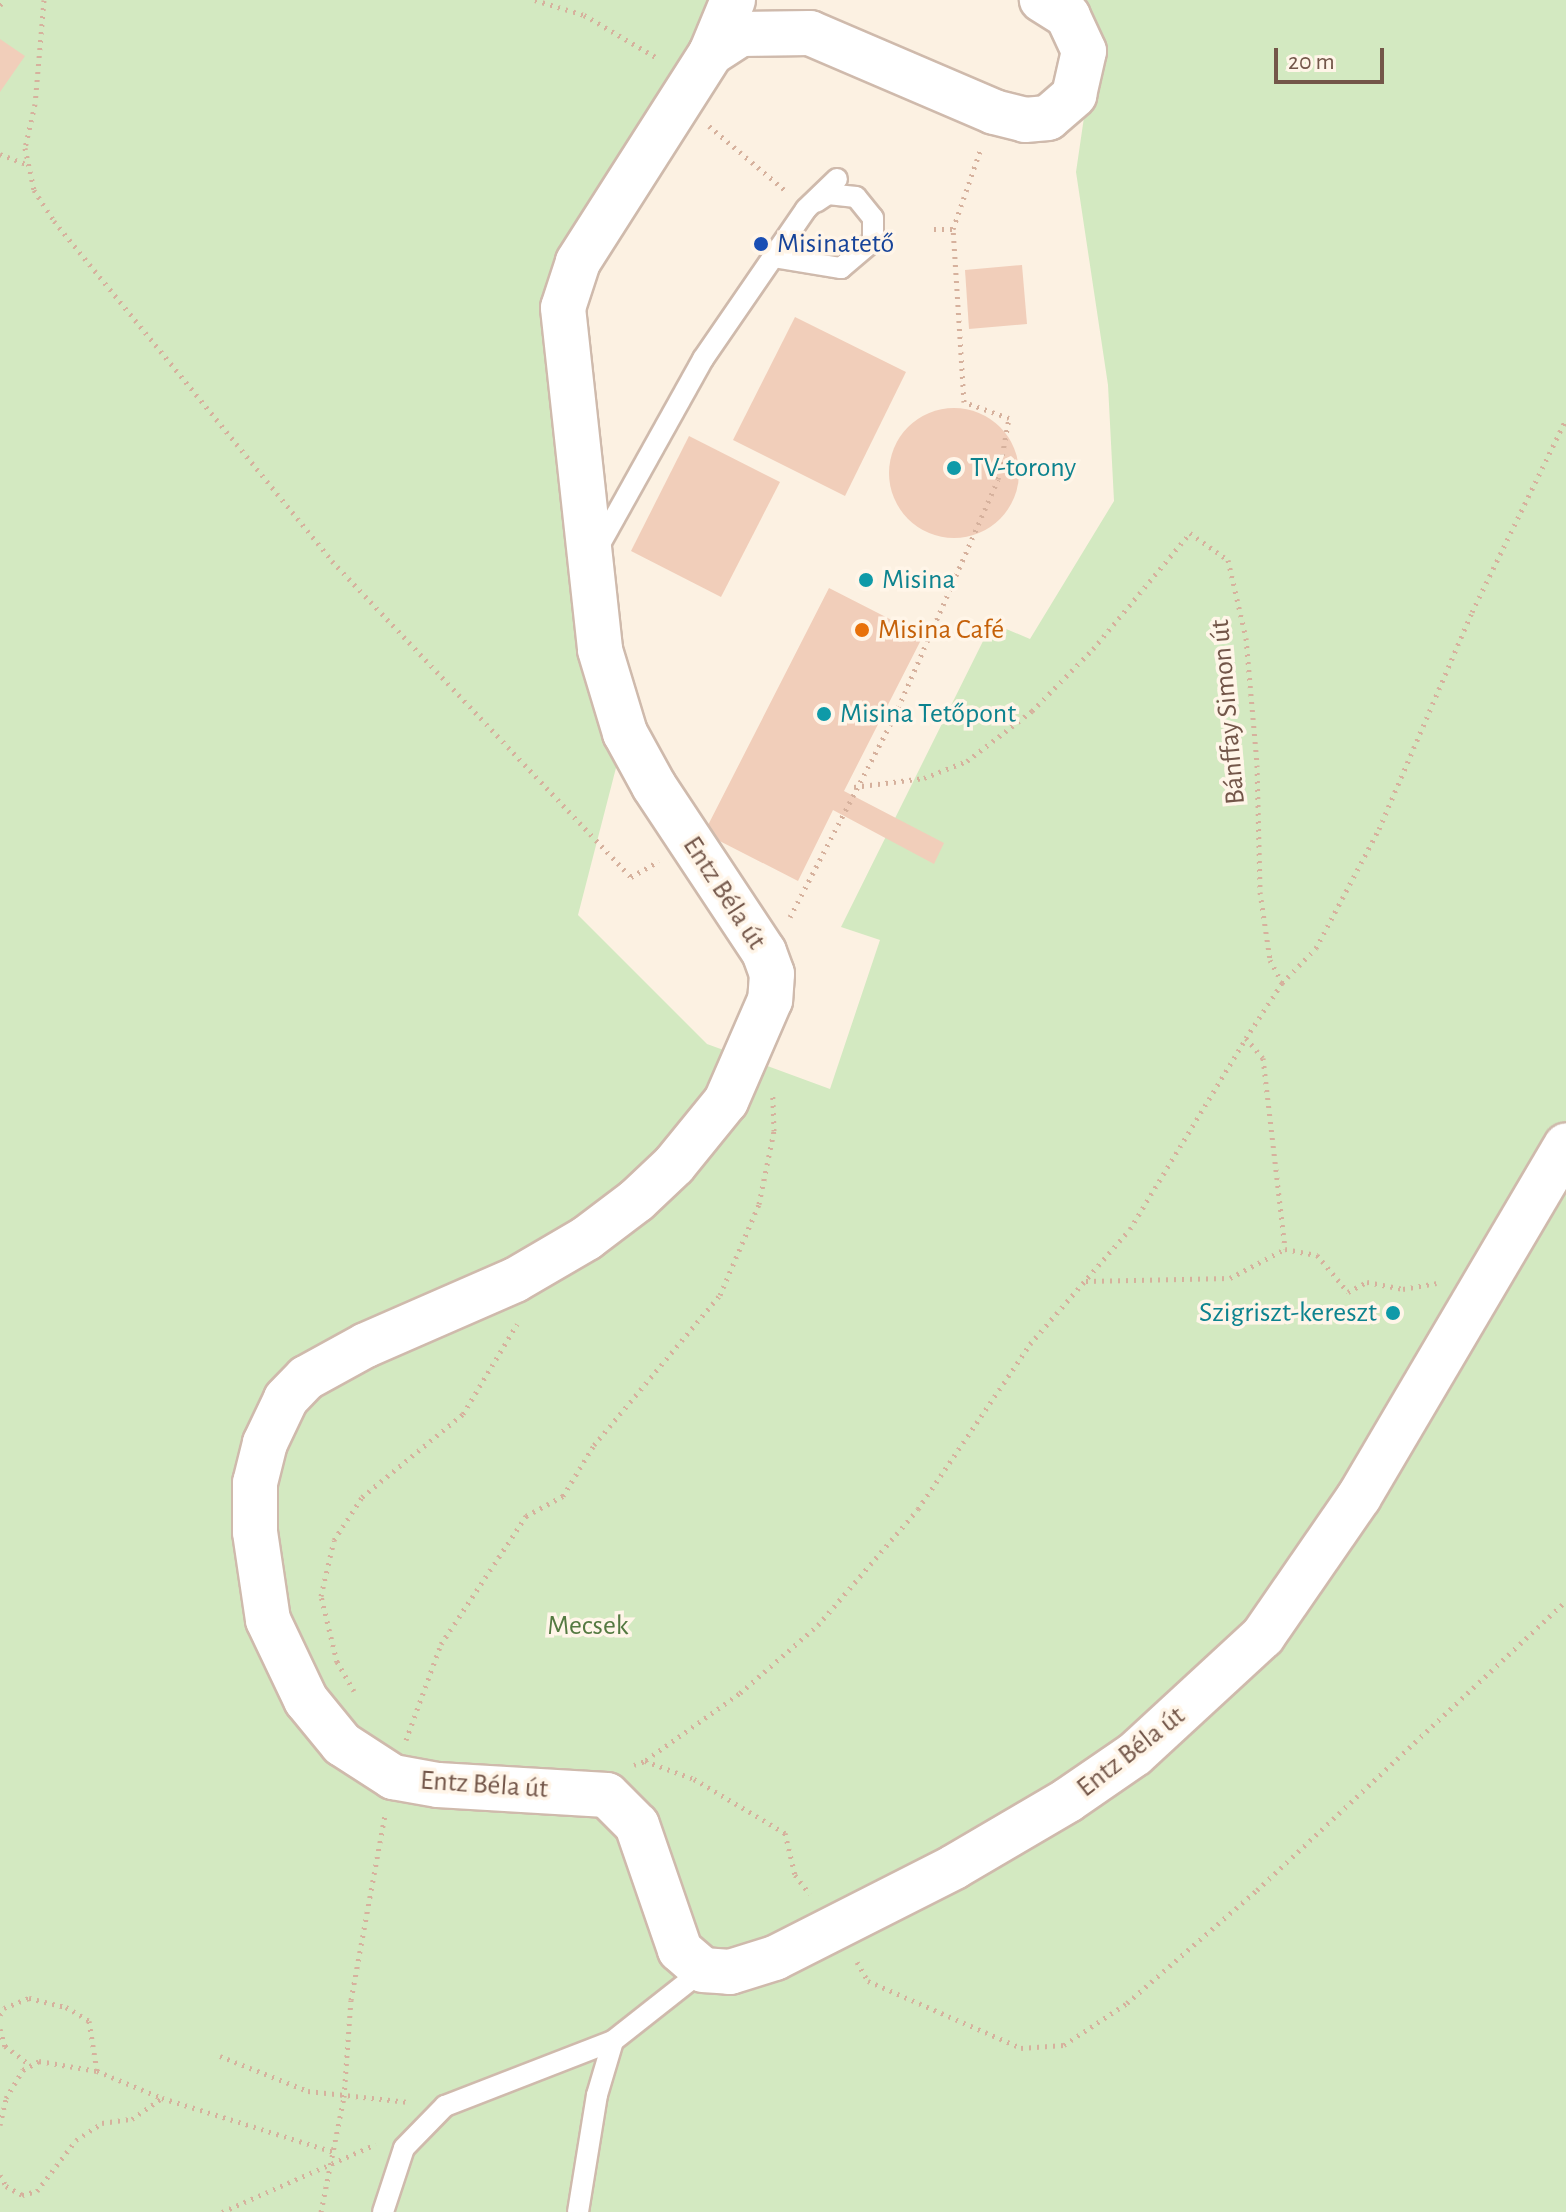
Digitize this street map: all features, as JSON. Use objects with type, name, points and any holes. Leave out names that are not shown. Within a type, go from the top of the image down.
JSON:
[{"type":"street","name":"Entz Béla út","points":[[733,0],[711,53],[613,201],[578,262],[563,308],[569,400],[594,556],[600,650],[625,733],[691,843],[737,905],[772,974],[770,1000],[744,1066],[726,1101],[674,1165],[587,1238],[515,1280],[366,1345],[306,1378],[286,1399],[265,1443],[255,1483],[255,1532],[268,1620],[306,1700],[342,1744],[438,1785],[607,1795],[637,1825],[680,1950],[703,1970],[730,1972],[775,1958],[954,1867],[1135,1754],[1210,1689],[1263,1636],[1316,1564],[1566,1145]]},
{"type":"street","points":[[711,53],[740,34],[810,33],[994,112],[1025,120],[1048,118],[1074,95],[1084,51],[1077,27],[1054,3],[1042,0]]},
{"type":"lane","points":[[594,556],[703,359],[806,209],[837,179]]},
{"type":"lane","points":[[773,257],[841,268],[873,241],[873,218],[856,197],[828,194],[806,209]]},
{"type":"lane","points":[[383,2212],[404,2148],[445,2106],[613,2041],[703,1970]]},
{"type":"lane","points":[[578,2212],[597,2095],[613,2041]]},
{"type":"path","points":[[0,5],[5,0]]},
{"type":"path","points":[[44,0],[35,104],[25,148],[34,190],[54,221],[332,561],[631,877],[691,843]]},
{"type":"path","points":[[772,974],[788,919],[853,787],[895,715],[1001,463],[1009,418],[964,402],[953,229],[994,112]]},
{"type":"path","points":[[0,154],[29,166]]},
{"type":"path","points":[[934,229],[953,229]]},
{"type":"path","points":[[645,1761],[740,1693],[818,1625],[918,1509],[1030,1344],[1130,1229],[1282,983],[1316,948],[1379,829],[1472,612],[1566,419]]},
{"type":"path","name":"Bánffay Simon út","points":[[853,787],[924,778],[967,761],[1032,711],[1093,649],[1190,533],[1228,560],[1246,638],[1257,765],[1260,892],[1270,960],[1282,983]]},
{"type":"path","points":[[1246,1038],[1263,1058],[1285,1249]]},
{"type":"path","points":[[321,2212],[344,2097],[351,2000],[397,1765],[441,1644],[526,1516],[563,1496],[594,1445],[720,1295],[759,1204],[774,1131],[773,1084]]},
{"type":"path","points":[[1085,1281],[1230,1278],[1285,1249],[1317,1255],[1348,1292],[1367,1282],[1403,1289],[1486,1280]]},
{"type":"path","points":[[357,1695],[337,1662],[321,1596],[334,1540],[362,1497],[463,1414],[517,1324],[515,1280]]},
{"type":"path","points":[[0,2015],[2,2007],[29,1998],[66,2007],[89,2021],[97,2071]]},
{"type":"path","points":[[0,2029],[5,2046],[30,2065]]},
{"type":"path","points":[[220,2056],[308,2091],[445,2106]]},
{"type":"path","points":[[0,2125],[6,2098],[30,2065],[39,2061],[97,2071],[162,2098],[334,2152]]},
{"type":"path","points":[[0,2175],[3,2187],[22,2195],[37,2191],[76,2140],[102,2123],[132,2119],[162,2098]]},
{"type":"path","points":[[222,2212],[333,2162]]},
{"type":"green space","name":"Mecsek","points":[[0,0],[723,0],[578,262],[625,733],[578,915],[707,1044],[830,1089],[880,940],[841,927],[992,623],[1030,639],[1114,501],[1108,385],[1076,172],[1095,42],[1068,0],[1566,0],[1566,2212],[0,2212]]},
{"type":"building","points":[[0,39],[25,56],[0,92]]},
{"type":"building","points":[[1022,265],[1027,324],[969,329],[965,270]]},
{"type":"building","points":[[795,317],[906,372],[845,496],[733,440]]},
{"type":"building","name":"TV-torony","points":[[954,408],[979,413],[1000,427],[1014,448],[1019,473],[1014,498],[1000,519],[979,533],[954,538],[929,533],[908,519],[894,498],[889,473],[894,448],[908,427],[929,413]]},
{"type":"building","points":[[689,436],[780,482],[721,597],[631,551]]},
{"type":"building","name":"Misina Tetőpont","points":[[829,588],[923,636],[844,791],[944,843],[934,864],[833,810],[798,881],[704,833]]},
{"type":"place","name":"Misinatető","points":[[761,244]]},
{"type":"place","name":"TV-torony","points":[[954,468]]},
{"type":"place","name":"Misina","points":[[866,580]]},
{"type":"place","name":"Misina Café","points":[[862,630]]},
{"type":"place","name":"Misina Tetőpont","points":[[824,714]]},
{"type":"place","name":"Szigriszt-kereszt","points":[[1393,1313]]}]
